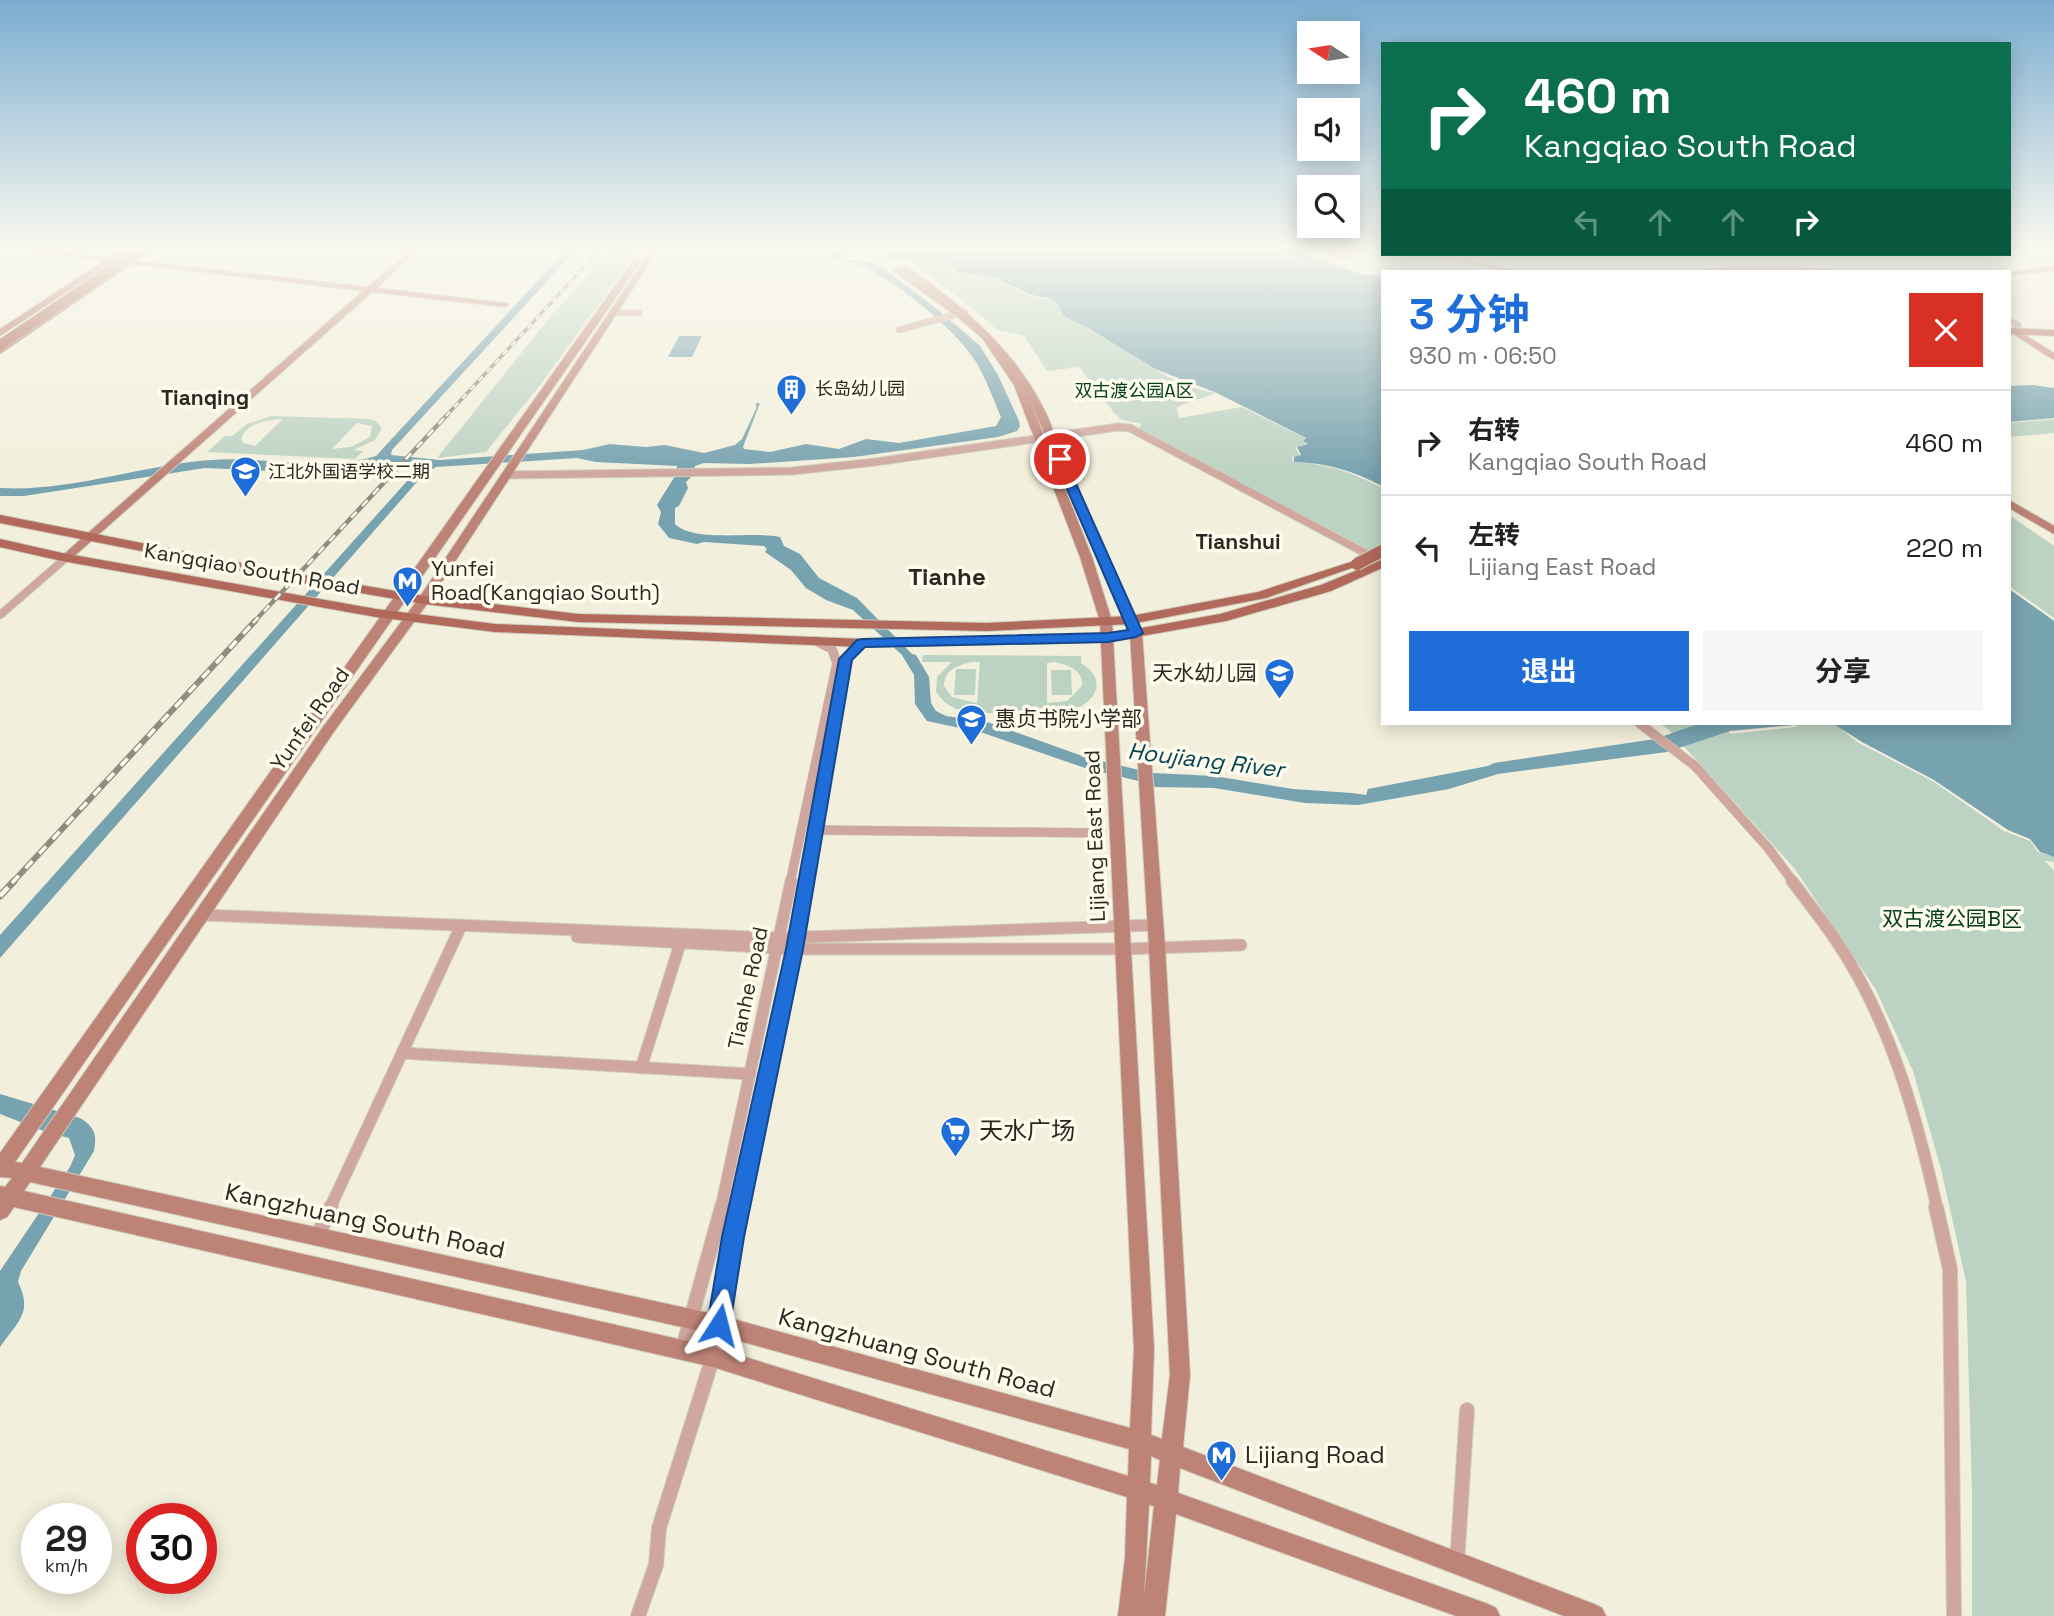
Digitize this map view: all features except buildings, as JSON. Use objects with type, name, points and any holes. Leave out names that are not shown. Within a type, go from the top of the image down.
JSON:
[{"type":"highway","points":[[0,336],[16,325]]},
{"type":"highway","points":[[0,345],[29,325]]},
{"type":"main road","points":[[0,336],[16,325]]},
{"type":"main road","points":[[0,351],[39,325]]},
{"type":"main road","points":[[0,554],[65,557],[329,325]]},
{"type":"main road","name":"Yunfei Road","points":[[0,1168],[592,325]]},
{"type":"main road","name":"Yunfei Road","points":[[3,1201],[203,915],[328,730],[413,617],[606,325]]},
{"type":"main road","name":"Lijiang East Road","points":[[974,325],[985,336],[1019,385],[1133,626],[1157,947],[1180,1375],[1153,1616]]},
{"type":"main road","points":[[2011,328],[2054,326]]},
{"type":"main road","points":[[2011,328],[2054,332]]},
{"type":"main road","points":[[2011,328],[2054,357]]},
{"type":"main road","name":"Lijiang East Road","points":[[1044,436],[1086,557],[1106,621],[1108,638],[1144,1349],[1136,1558],[1130,1616]]},
{"type":"main road","points":[[2011,504],[2054,531]]},
{"type":"main road","name":"Kangqiao South Road","points":[[0,519],[312,581],[424,600],[578,618],[986,627],[1106,621],[1133,626],[1221,618],[1326,588],[1373,565]]},
{"type":"main road","name":"Kangqiao South Road","points":[[0,543],[296,599],[495,628],[862,643],[1108,638],[1133,626]]},
{"type":"main road","name":"Kangzhuang South Road","points":[[0,1168],[719,1325],[1141,1442],[1594,1616]]},
{"type":"main road","points":[[3,1201],[54,1207],[713,1357],[1139,1489],[1488,1616]]},
{"type":"street","points":[[899,330],[916,325]]},
{"type":"street","points":[[508,473],[792,471],[1107,427],[1133,434],[1373,565]]},
{"type":"street","points":[[0,615],[65,557]]},
{"type":"street","name":"Tianhe Road","points":[[682,1351],[717,1229],[837,663],[832,649],[816,641]]},
{"type":"street","name":"Tianhe Road","points":[[638,1616],[656,1565],[659,1528],[713,1357],[733,1237],[795,943],[846,659],[862,643]]},
{"type":"street","points":[[1642,725],[1689,761],[1769,849],[1838,943],[1871,1002],[1897,1064],[1926,1159],[1950,1269],[1954,1616]]},
{"type":"street","points":[[815,830],[1101,833]]},
{"type":"street","points":[[203,915],[777,943]]},
{"type":"street","points":[[795,943],[1155,925]]},
{"type":"street","points":[[317,1237],[461,926]]},
{"type":"street","points":[[493,928],[607,940],[680,944],[795,943],[1123,949],[1241,945]]},
{"type":"street","points":[[641,1068],[680,944]]},
{"type":"street","points":[[402,1054],[750,1074]]},
{"type":"street","points":[[1457,1563],[1466,1410]]},
{"type":"green space","points":[[543,325],[583,325],[541,384],[486,452],[437,458]]},
{"type":"green space","name":"双古渡公园A区","points":[[993,325],[1082,325],[1167,376],[1183,384],[1216,393],[1177,407],[1179,418],[1242,407],[1305,438],[1303,441],[1307,444],[1295,447],[1300,456],[1292,457],[1293,462],[1339,470],[1381,488],[1381,556],[1141,430],[1139,427],[1142,424],[1122,420],[1079,367],[1047,371],[1024,336],[998,330]]},
{"type":"green space","points":[[272,416],[368,419],[376,421],[382,428],[375,440],[354,450],[363,451],[355,459],[207,452],[225,436],[232,436],[247,424]],"holes":[[[283,419],[255,446],[244,443],[241,439],[252,426]],[[357,423],[372,426],[370,437],[351,447],[332,449]]]},
{"type":"green space","points":[[2054,419],[2054,433],[2011,437],[2011,423]]},
{"type":"green space","points":[[2011,516],[2054,546],[2054,618],[2011,587]]},
{"type":"green space","points":[[923,655],[1081,656],[1081,663],[1095,677],[1097,685],[1090,700],[1063,712],[1014,714],[966,711],[947,704],[936,691],[937,677],[952,662],[922,662]],"holes":[[[980,662],[977,703],[952,697],[944,686],[949,672],[957,666]],[[1047,663],[1069,666],[1077,672],[1082,686],[1067,701],[1047,703]]]},
{"type":"green space","points":[[956,669],[976,669],[975,695],[954,695]]},
{"type":"green space","points":[[1051,670],[1071,670],[1072,695],[1052,695]]},
{"type":"green space","name":"双古渡公园B区","points":[[1662,725],[1721,725],[1731,734],[1796,725],[1834,725],[1857,742],[1934,782],[2004,831],[2030,841],[2038,852],[2054,857],[2054,862],[2045,861],[2054,871],[2054,1616],[1972,1616],[1972,1492],[1966,1281],[1941,1169],[1913,1071],[1876,990],[1795,869]]},
{"type":"water","points":[[496,325],[507,325],[392,450],[391,455],[440,460],[583,450],[610,444],[646,447],[665,445],[704,453],[735,445],[742,439],[756,409],[756,403],[760,403],[744,449],[770,452],[806,444],[839,449],[866,439],[899,443],[996,426],[1001,417],[976,362],[944,325],[956,325],[980,346],[998,375],[1019,421],[1017,431],[998,437],[854,457],[750,464],[704,463],[695,466],[692,476],[686,482],[688,488],[679,506],[675,508],[675,524],[684,530],[709,535],[780,537],[784,546],[800,554],[819,578],[857,598],[916,655],[929,677],[931,703],[936,711],[946,716],[987,722],[1088,758],[1152,773],[1214,776],[1293,789],[1366,795],[1368,789],[1494,763],[1655,739],[1695,725],[1794,725],[1730,731],[1667,752],[1498,774],[1449,789],[1358,805],[1305,803],[1214,788],[1155,787],[1088,769],[983,733],[927,721],[915,704],[914,675],[902,655],[853,610],[826,600],[806,588],[791,570],[765,552],[767,549],[764,546],[704,542],[697,544],[669,538],[658,524],[661,512],[657,505],[675,476],[677,466],[596,462],[577,458],[436,467],[423,475],[0,958],[0,935],[417,470],[387,466],[337,474],[205,468],[24,496],[0,496],[0,488],[53,486],[211,460],[334,463],[376,456]]},
{"type":"water","points":[[1082,325],[1381,325],[1381,486],[1340,469],[1294,462],[1294,457],[1301,455],[1297,447],[1308,444],[1303,441],[1306,438],[1217,393],[1155,369]]},
{"type":"water","points":[[679,336],[702,336],[692,357],[668,357]]},
{"type":"water","points":[[2011,386],[2054,388],[2054,418],[2011,422]]},
{"type":"water","points":[[2011,590],[2054,621],[2054,857],[2040,852],[2030,839],[2008,830],[1934,780],[1835,725],[2011,725]]},
{"type":"water","points":[[0,1094],[80,1118],[92,1128],[95,1140],[94,1151],[21,1271],[18,1282],[24,1309],[18,1323],[0,1347],[0,1271],[70,1167],[75,1155],[69,1138],[0,1114]]},
{"type":"railway","points":[[446,416],[530,325]]},
{"type":"railway","points":[[253,623],[447,415]]},
{"type":"railway","points":[[12,883],[255,621]]},
{"type":"railway","points":[[0,896],[14,881]]},
{"type":"place","name":"长岛幼儿园","points":[[792,416]]},
{"type":"place","name":"江北外国语学校二期","points":[[245,499]]},
{"type":"place","name":"Yunfei Road(Kangqiao South)","points":[[408,608]]},
{"type":"place","name":"天水幼儿园","points":[[1280,700]]},
{"type":"place","name":"惠贞书院小学部","points":[[972,746]]},
{"type":"place","name":"天水广场","points":[[956,1158]]},
{"type":"place","name":"Lijiang Road","points":[[1222,1482]]},
{"type":"district","name":"Tianqing","points":[[205,398]]},
{"type":"district","name":"Tianshui","points":[[1238,542]]},
{"type":"district","name":"Tianhe","points":[[947,577]]},
{"type":"route","points":[[719,1325],[733,1237],[794,949],[846,659],[862,643],[1108,638],[1136,633],[1060,459]]},
{"type":"water label","name":"Houjiang River","points":[[1206,760]]}]
